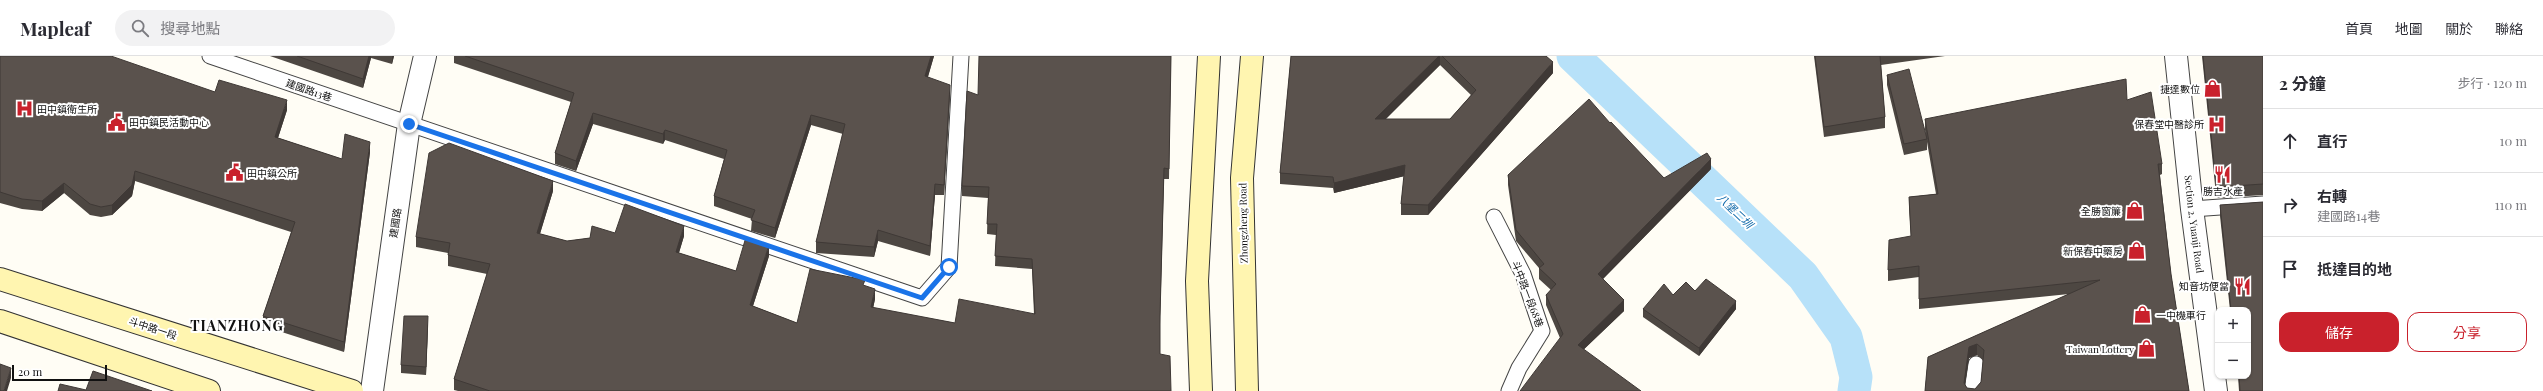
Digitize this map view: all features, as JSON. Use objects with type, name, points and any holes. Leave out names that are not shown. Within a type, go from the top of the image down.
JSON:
[{"type":"street","name":"建國路","points":[[372,391],[409,124],[425,56]]},
{"type":"street","points":[[1201,391],[1197,281],[1209,56]]},
{"type":"street","name":"Zhongzheng Road","points":[[1247,391],[1242,178],[1252,56]]},
{"type":"street","name":"Section 2, Yuanji Road","points":[[2176,56],[2192,209],[2216,391]]},
{"type":"street","name":"斗中路一段","points":[[0,279],[352,391]]},
{"type":"street","points":[[0,321],[209,391]]},
{"type":"lane","name":"建國路13巷","points":[[210,56],[922,298],[949,267],[961,56]]},
{"type":"lane","points":[[2192,209],[2263,204]]},
{"type":"lane","name":"斗中路一段68巷","points":[[1494,217],[1523,274],[1542,331],[1519,368],[1509,391]]},
{"type":"lane","points":[[1972,391],[1976,364]]},
{"type":"building","points":[[0,56],[111,56],[215,92],[219,80],[287,100],[275,137],[342,159],[345,134],[370,142],[344,342],[263,316],[295,222],[135,171],[132,185],[112,205],[101,207],[90,204],[64,183],[42,201],[22,199],[0,192]]},
{"type":"building","points":[[297,56],[369,56],[363,79]]},
{"type":"building","points":[[465,56],[931,56],[925,76],[950,85],[944,185],[935,184],[930,246],[878,230],[874,247],[816,242],[845,124],[811,115],[775,228],[751,220],[755,210],[714,196],[727,150],[665,130],[663,134],[593,113],[576,161],[555,153],[574,93]]},
{"type":"building","points":[[979,56],[1171,56],[1169,169],[1164,168],[1160,354],[1170,356],[1171,391],[490,391],[454,379],[490,264],[448,255],[450,243],[416,237],[429,153],[449,143],[553,181],[537,233],[567,241],[590,238],[592,226],[615,233],[625,204],[684,226],[676,252],[736,271],[746,237],[769,245],[750,305],[797,323],[810,269],[865,280],[863,285],[875,289],[871,307],[955,323],[959,299],[1035,314],[1032,259],[995,256],[997,224],[987,224],[989,187],[962,186],[967,91],[978,95]]},
{"type":"building","points":[[1291,56],[1439,56],[1375,119],[1450,119],[1476,90],[1442,56],[1546,56],[1553,62],[1428,205],[1401,204],[1405,165],[1334,183],[1333,177],[1280,173]]},
{"type":"building","points":[[1815,56],[1880,56],[1885,117],[1824,127]]},
{"type":"building","points":[[2203,56],[2263,56],[2263,184],[2218,187],[2216,184]]},
{"type":"building","points":[[1909,69],[1927,139],[1904,144],[1887,75]]},
{"type":"building","points":[[2126,79],[2127,100],[2151,92],[2162,164],[2158,164],[2171,274],[2189,391],[1925,391],[1928,357],[2100,280],[1919,299],[1919,266],[1888,270],[1889,240],[1911,236],[1909,197],[1938,194],[1925,119]],"holes":[[[1977,344],[1984,350],[1981,382],[1975,389],[1967,388],[1964,383],[1969,347]]]},
{"type":"building","points":[[1589,99],[1610,123],[1611,122],[1664,178],[1707,153],[1711,159],[1598,274],[1624,300],[1578,345],[1641,391],[1520,391],[1563,334],[1546,295],[1556,284],[1539,268],[1544,264],[1516,230],[1508,175]]},
{"type":"building","points":[[2263,202],[2263,391],[2240,391],[2239,379],[2251,379],[2251,307],[2231,307],[2220,205]]},
{"type":"building","points":[[1706,279],[1736,301],[1699,348],[1643,309],[1664,284],[1673,295],[1686,282],[1695,291]]},
{"type":"building","points":[[404,316],[428,316],[426,367],[401,365]]},
{"type":"building","points":[[0,364],[11,368],[4,391],[0,391]]},
{"type":"building","points":[[93,371],[152,391],[58,391],[60,384],[86,390]]},
{"type":"waterway","name":"八堡二圳","points":[[1573,56],[1803,276],[1846,337],[1856,377],[1854,391]]},
{"type":"place","name":"捷達數位","points":[[2213,89]]},
{"type":"place","name":"田中鎮衛生所","points":[[24,109]]},
{"type":"place","name":"田中鎮民活動中心","points":[[116,122]]},
{"type":"place","name":"保春堂中醫診所","points":[[2217,124]]},
{"type":"place","name":"田中鎮公所","points":[[234,173]]},
{"type":"place","name":"勝吉水產","points":[[2223,174]]},
{"type":"place","name":"全勝窗簾","points":[[2134,211]]},
{"type":"place","name":"新保春中藥房","points":[[2136,251]]},
{"type":"place","name":"知音坊便當","points":[[2242,286]]},
{"type":"place","name":"一中機車行","points":[[2143,315]]},
{"type":"place","name":"Taiwan Lottery","points":[[2147,349]]},
{"type":"district","name":"TIANZHONG","points":[[237,326]]},
{"type":"route","points":[[409,124],[922,298],[949,267]]}]
